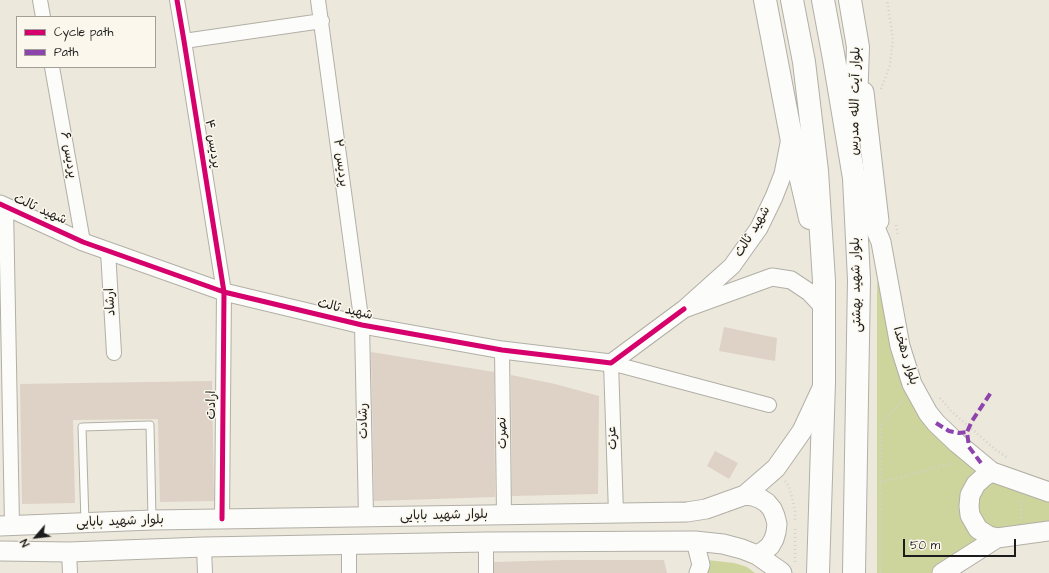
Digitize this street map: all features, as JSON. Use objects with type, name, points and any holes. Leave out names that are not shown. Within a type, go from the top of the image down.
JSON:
[{"type":"main road","points":[[765,0],[790,136],[824,281]]},
{"type":"main road","points":[[792,0],[804,62],[817,171],[824,281],[824,382],[818,573]]},
{"type":"main road","name":"بلوار شهید بهشتی","points":[[823,0],[854,178],[859,280],[854,573]]},
{"type":"main road","name":"بلوار آیت الله مدرس","points":[[850,0],[858,47],[854,178]]},
{"type":"main road","points":[[858,47],[889,240]]},
{"type":"main road","name":"بلوار دهخدا","points":[[854,178],[889,240],[900,346],[912,384],[928,413],[957,443],[992,472],[1049,492]]},
{"type":"main road","name":"بلوار شهید بابایی","points":[[6,526],[152,520],[687,512],[706,508],[745,495],[776,468],[802,431],[824,382]]},
{"type":"main road","points":[[992,472],[984,476],[976,484],[970,495],[968,506],[970,515],[978,529],[989,536],[997,538],[1049,531]]},
{"type":"main road","points":[[745,495],[761,498],[772,509],[776,516],[777,524],[774,539],[770,546],[757,555]]},
{"type":"main road","points":[[942,573],[997,538]]},
{"type":"main road","name":"بلوار شهید بابایی","points":[[0,551],[69,552],[204,547],[486,542],[695,542],[723,544],[742,549],[757,555],[782,573]]},
{"type":"street","points":[[40,0],[43,16]]},
{"type":"street","name":"پردیس ۴","points":[[177,0],[224,292]]},
{"type":"street","name":"پردیس ۲","points":[[318,0],[362,325]]},
{"type":"street","points":[[184,41],[322,21]]},
{"type":"street","name":"پردیس ۶","points":[[52,68],[83,242]]},
{"type":"street","name":"شهید ثالث","points":[[611,363],[684,309],[732,266],[759,228],[774,197],[783,174],[790,136]]},
{"type":"street","points":[[3,206],[6,526]]},
{"type":"street","name":"شهید ثالث","points":[[3,206],[83,242],[224,292],[362,325],[502,350],[611,363],[769,405]]},
{"type":"street","name":"ارشاد","points":[[108,251],[114,353]]},
{"type":"street","name":"شهید ثالث","points":[[684,309],[772,277],[791,280],[809,292],[824,308]]},
{"type":"street","name":"ارادت","points":[[222,519],[224,292]]},
{"type":"street","name":"رشادت","points":[[362,325],[366,517]]},
{"type":"street","name":"نصرت","points":[[502,350],[504,515]]},
{"type":"street","name":"عزت","points":[[611,363],[616,513]]},
{"type":"street","points":[[486,542],[486,573]]},
{"type":"street","points":[[695,542],[701,565],[698,573]]},
{"type":"street","points":[[349,544],[349,573]]},
{"type":"street","points":[[204,547],[205,573]]},
{"type":"street","points":[[69,552],[70,573]]},
{"type":"lane","points":[[86,522],[82,427],[150,425],[152,520]]},
{"type":"path","points":[[881,94],[881,87],[890,65],[893,39],[887,0]]},
{"type":"path","points":[[889,240],[896,223]]},
{"type":"path","points":[[881,573],[881,425],[905,396]]},
{"type":"path","points":[[938,396],[951,411],[996,450],[1013,462]]},
{"type":"path","points":[[881,482],[958,462]]},
{"type":"path","points":[[1020,518],[1021,496]]},
{"type":"green space","points":[[881,242],[900,346],[957,443],[1049,492],[1049,531],[1014,536],[942,573],[877,573],[877,287]]},
{"type":"green space","points":[[707,560],[734,563],[747,567],[755,573],[706,573]]},
{"type":"building","points":[[724,327],[777,338],[775,361],[719,351]]},
{"type":"building","points":[[371,352],[494,372],[495,497],[374,501]]},
{"type":"building","points":[[511,375],[555,384],[599,396],[598,494],[512,496]]},
{"type":"building","points":[[212,381],[214,501],[160,502],[158,419],[73,420],[75,503],[22,504],[20,384]]},
{"type":"building","points":[[715,451],[738,463],[729,479],[707,466]]},
{"type":"building","points":[[664,560],[667,573],[494,573],[494,562]]},
{"type":"marked path","points":[[981,463],[969,447],[967,432],[972,421],[992,391]]},
{"type":"marked path","points":[[936,423],[949,431],[959,433],[967,432]]},
{"type":"cycle path","points":[[177,0],[224,292],[222,519]]},
{"type":"cycle path","points":[[0,204],[83,242],[224,292],[362,325],[502,350],[611,363],[684,309]]}]
